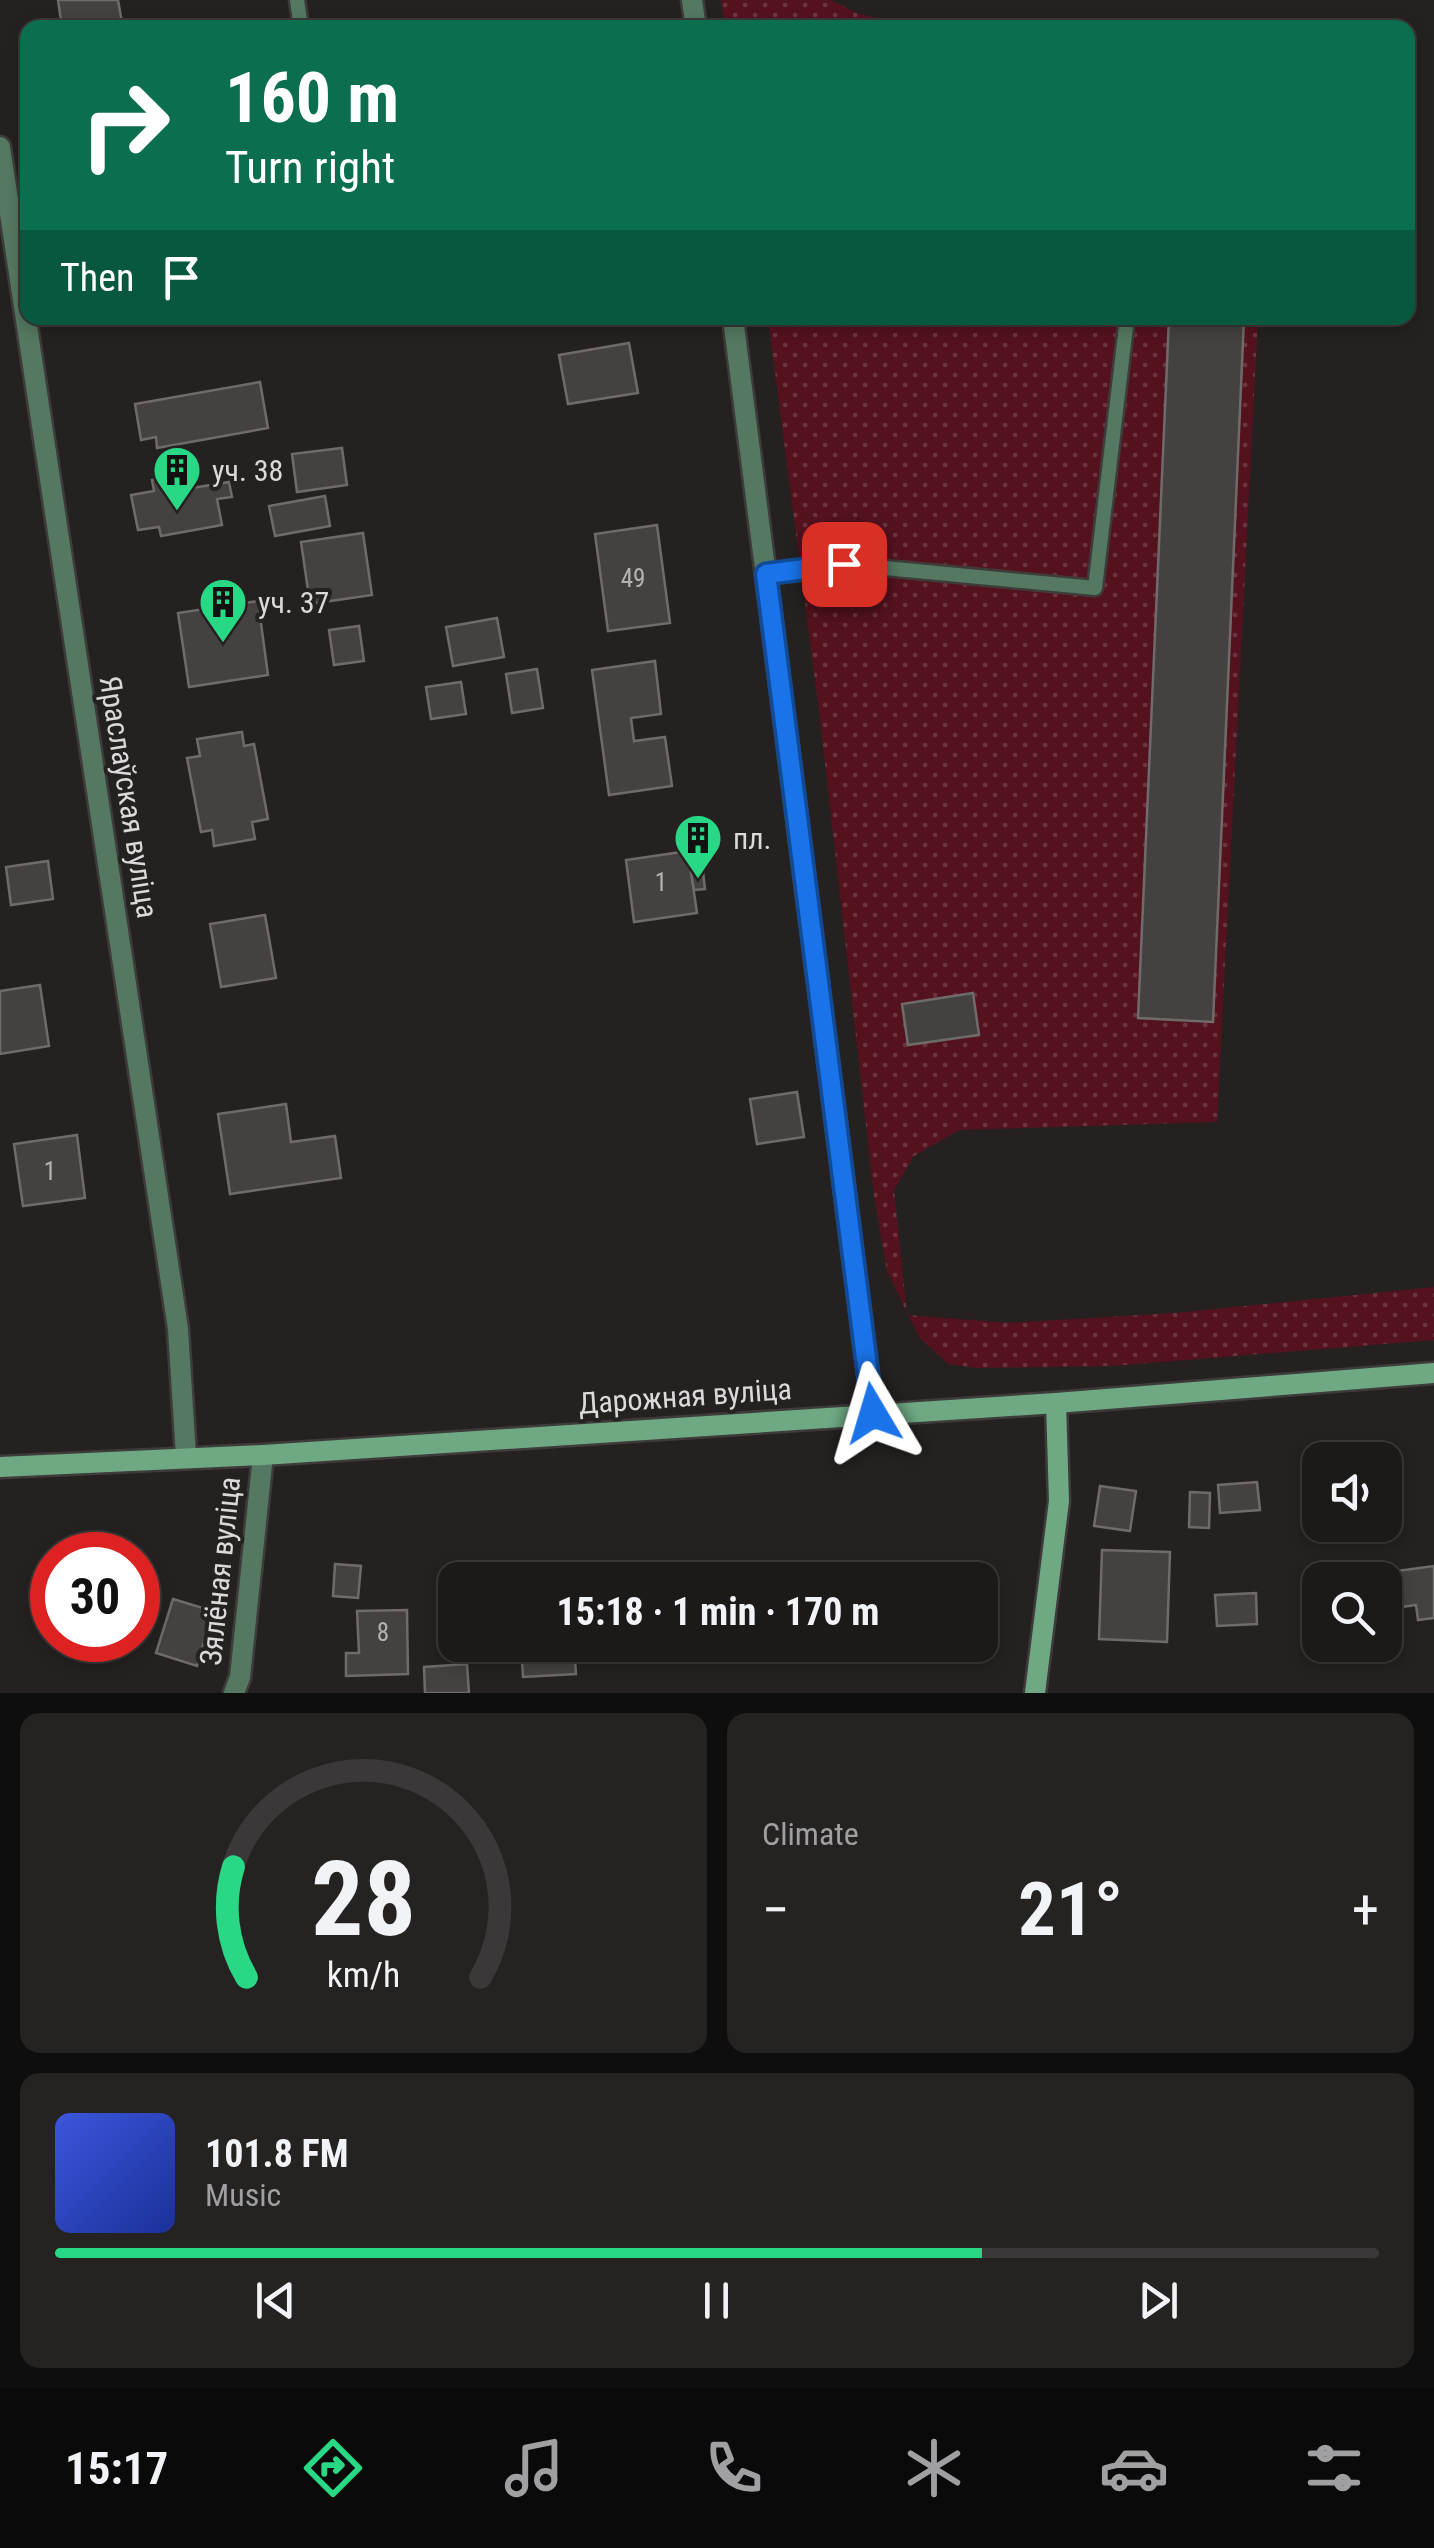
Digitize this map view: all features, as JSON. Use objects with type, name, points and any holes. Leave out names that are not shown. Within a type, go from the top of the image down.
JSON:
[{"type":"main road","name":"Дарожная вуліца","points":[[0,1467],[1056,1404],[1434,1373]]},
{"type":"main road","points":[[1034,1693],[1059,1500],[1056,1404]]},
{"type":"street","name":"Яраслаўская вуліца","points":[[0,148],[20,281]]},
{"type":"street","name":"Яраслаўская вуліца","points":[[27,325],[178,1329],[186,1456]]},
{"type":"street","points":[[734,325],[873,1413]]},
{"type":"street","name":"Зялёная вуліца","points":[[234,1693],[240,1678],[263,1454]]},
{"type":"lane","points":[[766,574],[844,564],[1096,588],[1125,325]]},
{"type":"shaded area","points":[[721,0],[831,0],[859,14],[888,20],[724,20]]},
{"type":"shaded area","points":[[769,325],[1258,325],[1217,1122],[959,1130],[914,1156],[894,1190],[907,1311],[887,1271],[874,1196],[820,719]]},
{"type":"shaded area","points":[[1434,1287],[1434,1340],[1113,1366],[977,1368],[948,1364],[919,1337],[908,1315],[1009,1323],[1174,1313]]},
{"type":"building","points":[[58,0],[118,0],[122,20],[61,20]]},
{"type":"building","points":[[1169,325],[1244,325],[1213,1022],[1138,1018]]},
{"type":"building","points":[[629,343],[638,393],[568,404],[559,355]]},
{"type":"building","points":[[260,382],[268,428],[157,448],[156,437],[141,440],[135,404]]},
{"type":"building","points":[[342,448],[347,485],[297,492],[292,454]]},
{"type":"building","name":"уч. 38","points":[[190,473],[192,488],[229,482],[232,497],[217,499],[222,525],[161,536],[159,527],[138,530],[131,495],[154,491],[152,480]]},
{"type":"building","points":[[325,496],[330,526],[275,536],[269,506]]},
{"type":"building","points":[[657,525],[670,623],[608,631],[595,534]]},
{"type":"building","points":[[363,533],[372,595],[310,604],[301,542]]},
{"type":"building","name":"уч. 37","points":[[258,601],[268,675],[189,687],[178,613]]},
{"type":"building","points":[[497,618],[504,657],[453,666],[446,627]]},
{"type":"building","points":[[359,626],[364,661],[334,665],[329,630]]},
{"type":"building","points":[[655,661],[661,714],[631,718],[634,741],[665,737],[672,786],[609,795],[592,670]]},
{"type":"building","points":[[537,669],[543,708],[512,713],[506,674]]},
{"type":"building","points":[[461,682],[466,714],[431,719],[426,687]]},
{"type":"building","points":[[242,732],[244,746],[254,744],[268,819],[252,822],[255,839],[214,846],[212,830],[201,832],[187,758],[200,756],[197,739]]},
{"type":"building","points":[[688,851],[697,913],[634,922],[626,860]]},
{"type":"building","points":[[48,861],[53,899],[11,905],[6,867]]},
{"type":"building","name":"пл.","points":[[703,872],[705,889],[694,890],[691,873]]},
{"type":"building","points":[[265,915],[276,978],[221,987],[210,924]]},
{"type":"building","points":[[40,985],[49,1046],[0,1054],[0,991]]},
{"type":"building","points":[[973,993],[979,1035],[908,1045],[902,1004]]},
{"type":"building","points":[[797,1092],[804,1137],[757,1144],[750,1099]]},
{"type":"building","points":[[286,1104],[291,1142],[335,1136],[341,1178],[230,1194],[218,1114]]},
{"type":"building","points":[[77,1135],[85,1198],[23,1206],[14,1144]]},
{"type":"building","points":[[1257,1482],[1260,1510],[1220,1513],[1218,1485]]},
{"type":"building","points":[[1100,1486],[1136,1491],[1130,1531],[1094,1526]]},
{"type":"building","points":[[1190,1492],[1210,1493],[1209,1528],[1189,1527]]},
{"type":"building","points":[[1102,1550],[1170,1552],[1167,1642],[1099,1639]]},
{"type":"building","points":[[335,1564],[361,1566],[358,1598],[333,1596]]},
{"type":"building","points":[[1434,1566],[1434,1618],[1418,1620],[1416,1605],[1402,1607],[1402,1570]]},
{"type":"building","points":[[1256,1593],[1257,1624],[1217,1626],[1215,1595]]},
{"type":"building","points":[[173,1599],[213,1611],[197,1666],[160,1654],[160,1640]]},
{"type":"building","points":[[407,1610],[408,1674],[346,1676],[346,1653],[359,1653],[357,1611]]},
{"type":"building","points":[[522,1662],[575,1662],[576,1674],[523,1677]]},
{"type":"building","points":[[467,1664],[469,1693],[425,1693],[424,1667]]},
{"type":"place","name":"уч. 38","points":[[177,512]]},
{"type":"place","name":"уч. 37","points":[[223,644]]},
{"type":"place","name":"пл.","points":[[698,880]]},
{"type":"route","points":[[844,564],[766,574],[873,1413]]}]
